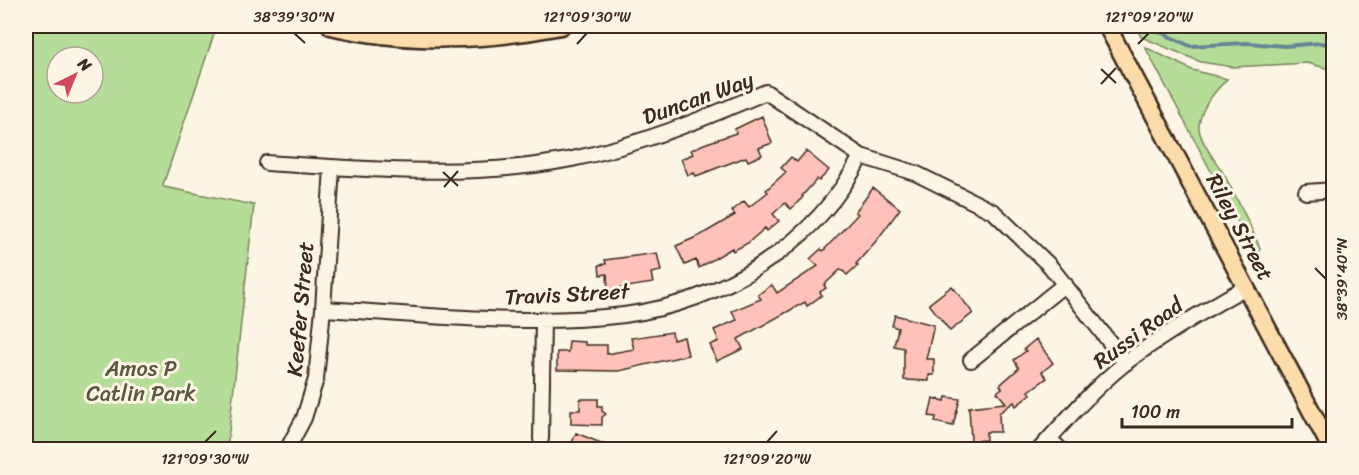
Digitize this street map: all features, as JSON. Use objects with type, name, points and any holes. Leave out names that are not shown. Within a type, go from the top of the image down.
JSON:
[{"type":"main road","points":[[331,26],[386,35],[447,37],[530,32],[561,26]]},
{"type":"main road","name":"Riley Street","points":[[1110,30],[1332,450]]},
{"type":"street","name":"Duncan Way","points":[[332,167],[436,171],[481,170],[571,159],[637,143],[766,92],[861,156],[915,172],[994,212],[1034,249],[1065,284],[1126,363]]},
{"type":"street","name":"Travis Street","points":[[323,309],[543,321],[609,316],[656,309],[685,301],[744,275],[770,260],[818,218],[838,193],[861,156]]},
{"type":"street","points":[[267,163],[332,167]]},
{"type":"street","name":"Keefer Street","points":[[287,450],[304,418],[316,379],[332,167]]},
{"type":"street","points":[[1306,192],[1334,190]]},
{"type":"street","points":[[971,360],[1065,284]]},
{"type":"street","name":"Russi Road","points":[[1038,450],[1084,401],[1126,363],[1204,311],[1246,287]]},
{"type":"street","points":[[542,439],[543,321]]},
{"type":"street","points":[[1049,439],[1061,450]]},
{"type":"green space","name":"Amos P Catlin Park","points":[[26,26],[199,26],[214,34],[163,185],[254,205],[227,449],[26,449]]},
{"type":"green space","points":[[1135,26],[1333,26],[1333,70],[1307,63],[1233,67],[1201,62],[1141,37]]},
{"type":"green space","points":[[1145,47],[1192,70],[1227,79],[1206,105],[1199,131],[1253,231],[1260,249],[1256,256]]},
{"type":"building","points":[[762,116],[772,143],[759,148],[762,155],[748,161],[746,157],[696,176],[694,173],[688,175],[681,159],[693,154],[691,150],[736,133],[735,129]]},
{"type":"building","points":[[806,151],[829,170],[819,181],[817,179],[791,209],[785,203],[773,214],[779,221],[767,231],[765,228],[748,243],[733,251],[732,248],[699,268],[696,260],[685,265],[676,246],[701,235],[735,215],[732,211],[744,201],[749,207],[768,192],[766,190],[786,172],[781,168],[791,157],[797,162]]},
{"type":"building","points":[[873,188],[900,209],[856,264],[858,265],[847,275],[841,269],[824,285],[826,288],[820,292],[822,295],[807,306],[805,302],[738,339],[743,349],[717,361],[710,345],[719,341],[714,330],[737,320],[732,311],[761,299],[758,295],[772,285],[777,293],[818,266],[810,259],[821,249],[823,251],[858,214],[855,212]]},
{"type":"building","points":[[657,253],[661,271],[651,273],[653,283],[608,290],[607,274],[600,275],[599,265],[606,264],[605,260]]},
{"type":"building","points":[[952,286],[973,313],[950,331],[929,304]]},
{"type":"building","points":[[895,315],[934,325],[926,359],[934,359],[934,375],[929,375],[929,381],[904,380],[904,348],[894,346],[898,328],[892,326]]},
{"type":"building","points":[[672,332],[673,340],[684,337],[688,355],[619,371],[557,370],[557,352],[568,352],[569,341],[585,342],[585,345],[607,345],[607,354],[634,349],[631,338]]},
{"type":"building","points":[[1036,339],[1053,363],[1042,372],[1047,378],[1029,391],[1031,394],[1016,406],[1014,402],[999,413],[1000,432],[986,432],[986,440],[971,441],[969,407],[1006,403],[997,392],[1002,388],[1000,385],[1019,368],[1014,360]]},
{"type":"building","points":[[946,397],[960,399],[953,426],[935,422],[936,417],[929,416],[933,398],[945,401]]},
{"type":"building","points":[[580,399],[598,399],[598,406],[602,406],[602,411],[606,414],[602,417],[602,425],[571,424],[571,410],[580,410]]},
{"type":"building","points":[[576,433],[616,449],[616,450],[569,450]]},
{"type":"waterway","points":[[1147,26],[1190,46],[1247,43],[1285,46],[1321,43],[1334,45]]}]
